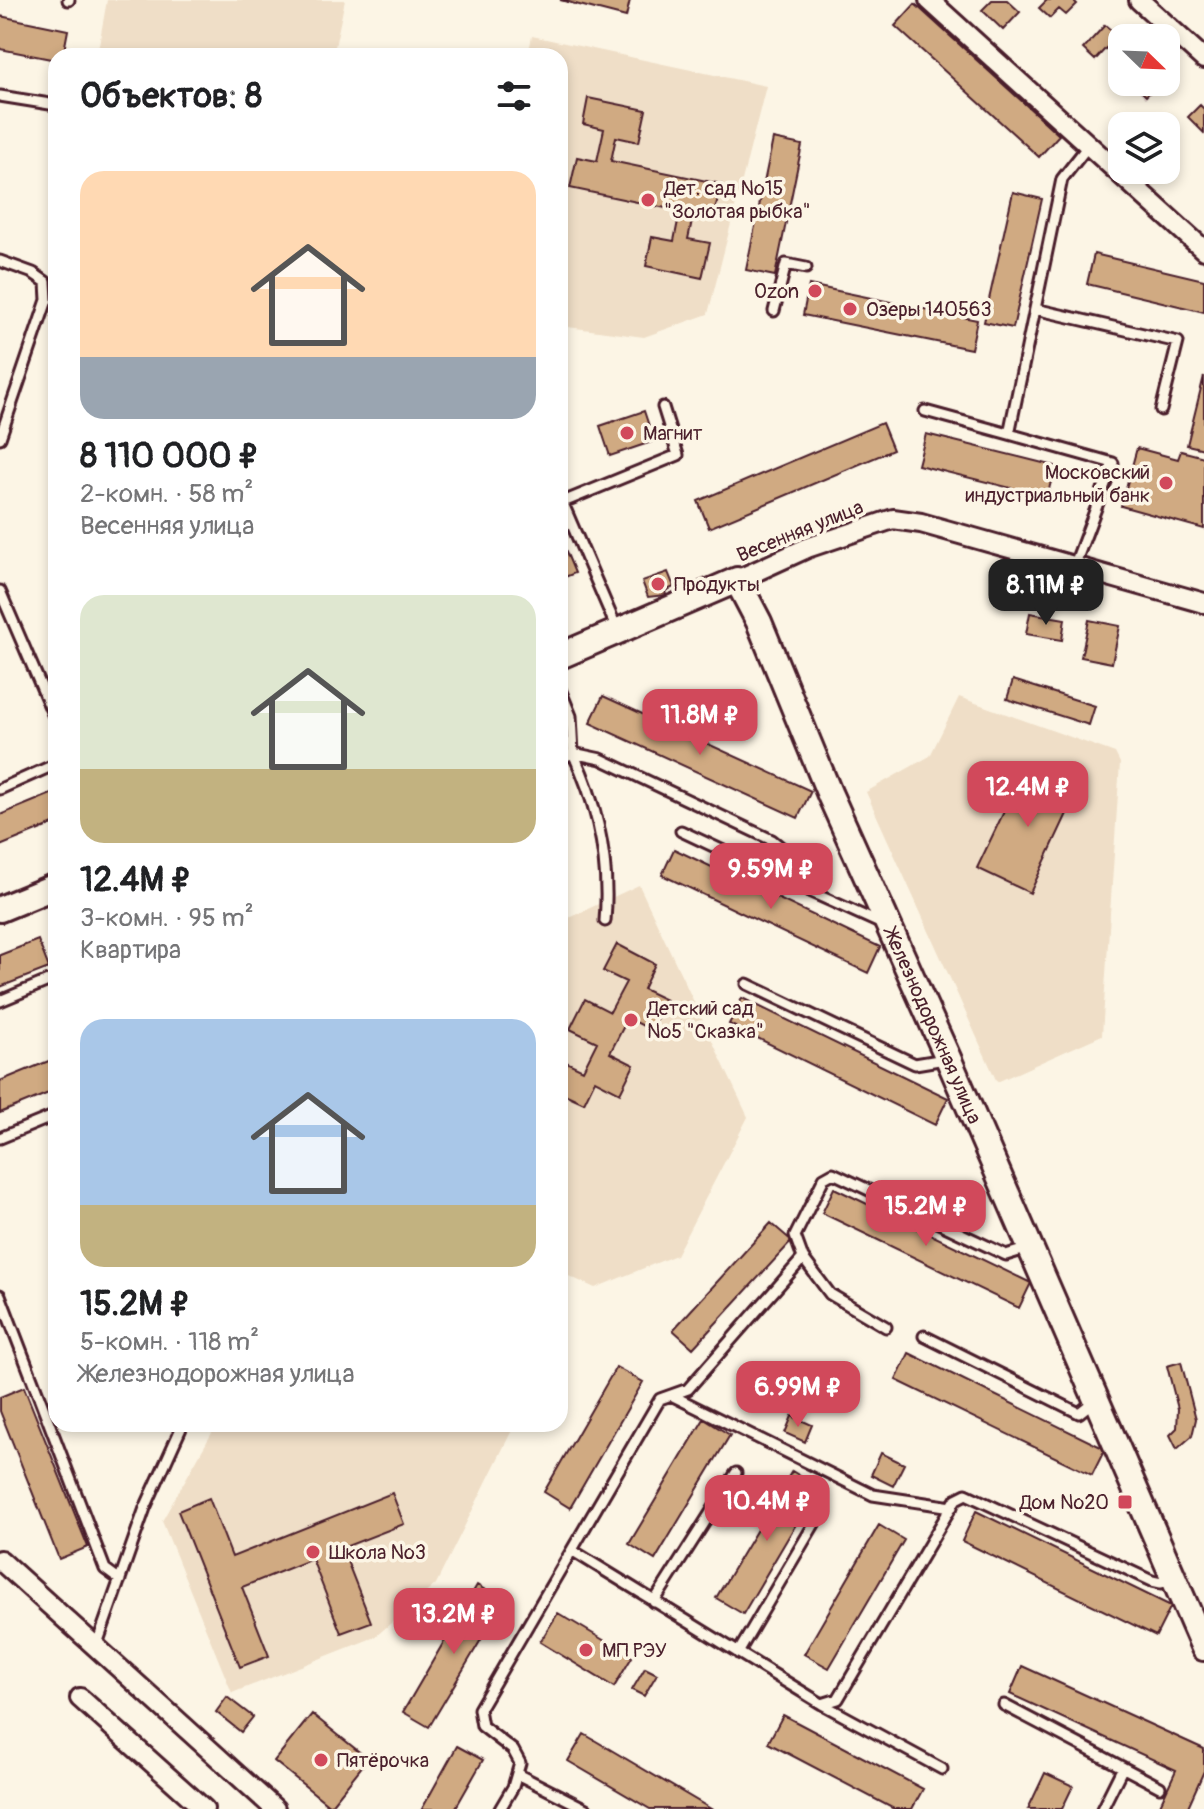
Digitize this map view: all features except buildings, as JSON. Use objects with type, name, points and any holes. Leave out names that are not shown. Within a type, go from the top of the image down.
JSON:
[{"type":"street","points":[[929,0],[1204,250]]},
{"type":"street","points":[[1139,0],[1204,59]]},
{"type":"street","name":"Весенняя улица","points":[[737,580],[807,548],[893,519],[921,523],[1075,564],[1204,603]]},
{"type":"street","points":[[568,653],[737,580]]},
{"type":"street","name":"Железнодорожная улица","points":[[737,580],[759,622],[830,795],[948,1058],[1204,1648]]},
{"type":"street","points":[[0,909],[48,889]]},
{"type":"street","points":[[0,1560],[275,1809]]},
{"type":"street","points":[[80,1698],[204,1809]]},
{"type":"lane","points":[[0,96],[48,104]]},
{"type":"lane","points":[[1009,434],[1062,179],[1088,146]]},
{"type":"lane","points":[[0,261],[33,273],[46,282],[47,300],[0,438]]},
{"type":"lane","points":[[774,311],[786,264],[806,268]]},
{"type":"lane","points":[[1035,309],[1178,342],[1161,410]]},
{"type":"lane","points":[[568,497],[678,455],[663,407]]},
{"type":"lane","points":[[925,411],[1113,463],[1075,564]]},
{"type":"lane","points":[[568,516],[618,632]]},
{"type":"lane","points":[[0,591],[48,702]]},
{"type":"lane","points":[[568,709],[573,753],[597,814],[609,882],[605,921]]},
{"type":"lane","points":[[568,755],[573,753],[601,759],[772,840],[794,858],[811,892]]},
{"type":"lane","points":[[0,789],[48,768]]},
{"type":"lane","points":[[681,831],[890,927]]},
{"type":"lane","points":[[0,1001],[48,981]]},
{"type":"lane","points":[[747,984],[915,1064],[948,1058]]},
{"type":"lane","points":[[0,1138],[48,1118]]},
{"type":"lane","points":[[886,1327],[830,1294],[803,1258],[795,1236],[824,1178],[833,1173],[1006,1255],[1029,1248]]},
{"type":"lane","points":[[500,1809],[520,1763],[513,1750],[482,1726],[479,1709],[660,1399],[688,1389],[803,1258]]},
{"type":"lane","points":[[0,1295],[48,1420]]},
{"type":"lane","points":[[924,1336],[1079,1413],[1097,1399]]},
{"type":"lane","points":[[671,1395],[873,1495],[952,1507]]},
{"type":"lane","points":[[52,1432],[105,1569],[120,1580]]},
{"type":"lane","points":[[96,1647],[145,1508],[179,1432]]},
{"type":"lane","points":[[654,1602],[736,1473]]},
{"type":"lane","points":[[822,1704],[838,1699],[956,1499],[966,1494],[1152,1581],[1161,1583],[1172,1570]]},
{"type":"lane","points":[[738,1653],[820,1514]]},
{"type":"lane","points":[[573,1551],[822,1704],[942,1769]]},
{"type":"lane","points":[[1004,1705],[1160,1787]]},
{"type":"lane","points":[[1102,1809],[1122,1769]]},
{"type":"lane","points":[[517,1774],[586,1809]]},
{"type":"shaded area","points":[[107,0],[345,0],[335,48],[98,48]]},
{"type":"shaded area","name":"Дет. сад №15 \"Золотая рыбка\"","points":[[532,36],[766,86],[708,314],[644,337],[568,327],[568,48],[530,48]]},
{"type":"shaded area","points":[[959,697],[1115,753],[1120,763],[1102,1035],[997,1082],[866,792],[930,756]]},
{"type":"shaded area","name":"Детский сад №5 \"Сказка\"","points":[[639,885],[748,1117],[676,1255],[595,1288],[568,1276],[568,918]]},
{"type":"shaded area","name":"Школа №3","points":[[212,1432],[511,1432],[436,1584],[375,1637],[232,1693],[162,1521]]},
{"type":"place","name":"Дет. сад №15 \"Золотая рыбка\"","points":[[648,200]]},
{"type":"place","name":"Ozon","points":[[815,291]]},
{"type":"place","name":"Озеры 140563","points":[[850,309]]},
{"type":"place","name":"Магнит","points":[[627,433]]},
{"type":"place","name":"Московский индустриальный банк","points":[[1166,483]]},
{"type":"place","name":"Продукты","points":[[658,584]]},
{"type":"place","name":"Детский сад №5 \"Сказка\"","points":[[631,1020]]},
{"type":"place","name":"Дом №20","points":[[1125,1502]]},
{"type":"place","name":"Школа №3","points":[[313,1552]]},
{"type":"place","name":"МП РЭУ","points":[[586,1650]]},
{"type":"place","name":"Пятёрочка","points":[[321,1760]]}]
